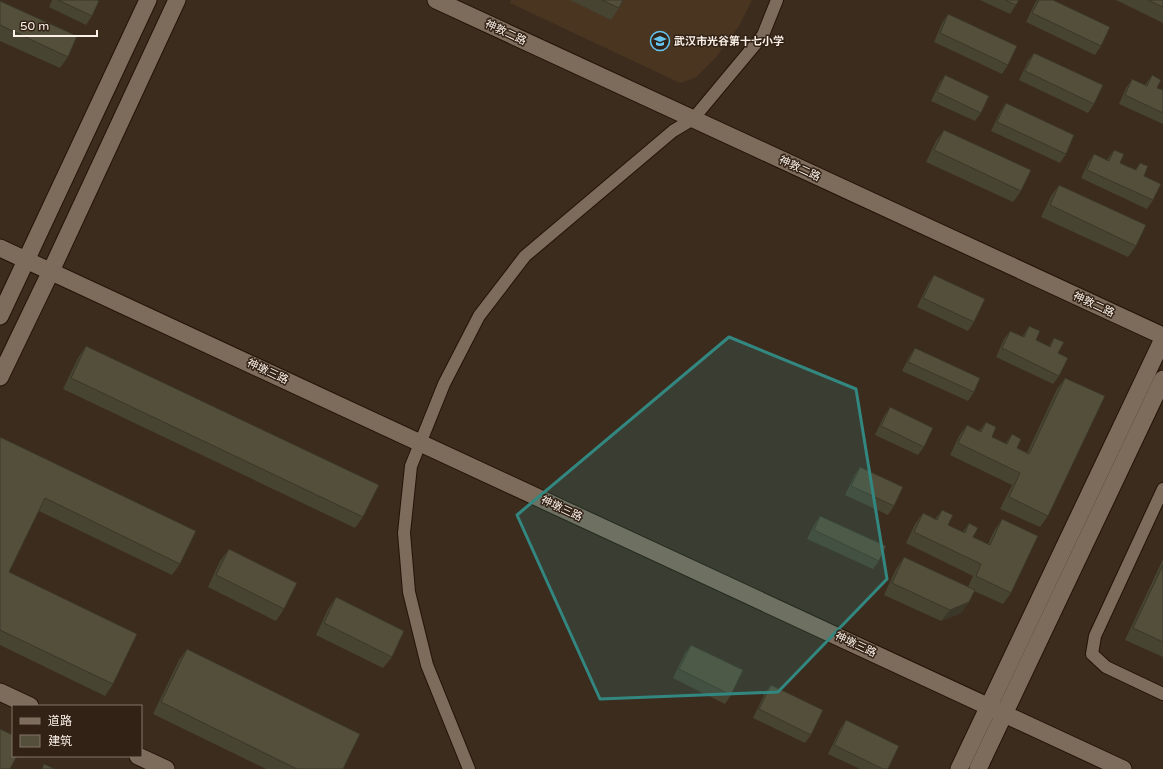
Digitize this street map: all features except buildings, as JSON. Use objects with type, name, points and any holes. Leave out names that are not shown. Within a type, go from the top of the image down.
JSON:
[{"type":"street","points":[[0,316],[148,0]]},
{"type":"street","points":[[0,377],[177,0]]},
{"type":"street","name":"神敦二路","points":[[436,0],[1163,336]]},
{"type":"street","points":[[468,769],[427,665],[410,592],[404,533],[411,466],[444,384],[479,316],[525,256],[673,131],[693,119],[763,35],[777,0]]},
{"type":"street","name":"神墩三路","points":[[0,248],[1123,769]]},
{"type":"street","points":[[958,769],[1163,339]]},
{"type":"street","points":[[978,769],[1163,379]]},
{"type":"street","points":[[1163,489],[1095,636],[1092,654],[1106,667],[1163,694]]},
{"type":"street","points":[[0,692],[28,705]]},
{"type":"street","points":[[140,757],[166,769]]},
{"type":"highlighted area","points":[[729,337],[856,389],[887,579],[778,692],[600,699],[517,515]]},
{"type":"shaded area","name":"武汉市光谷第十七小学","points":[[511,0],[752,0],[739,26],[716,57],[695,78],[680,83],[510,3]]},
{"type":"place","name":"武汉市光谷第十七小学","points":[[660,41]]}]
